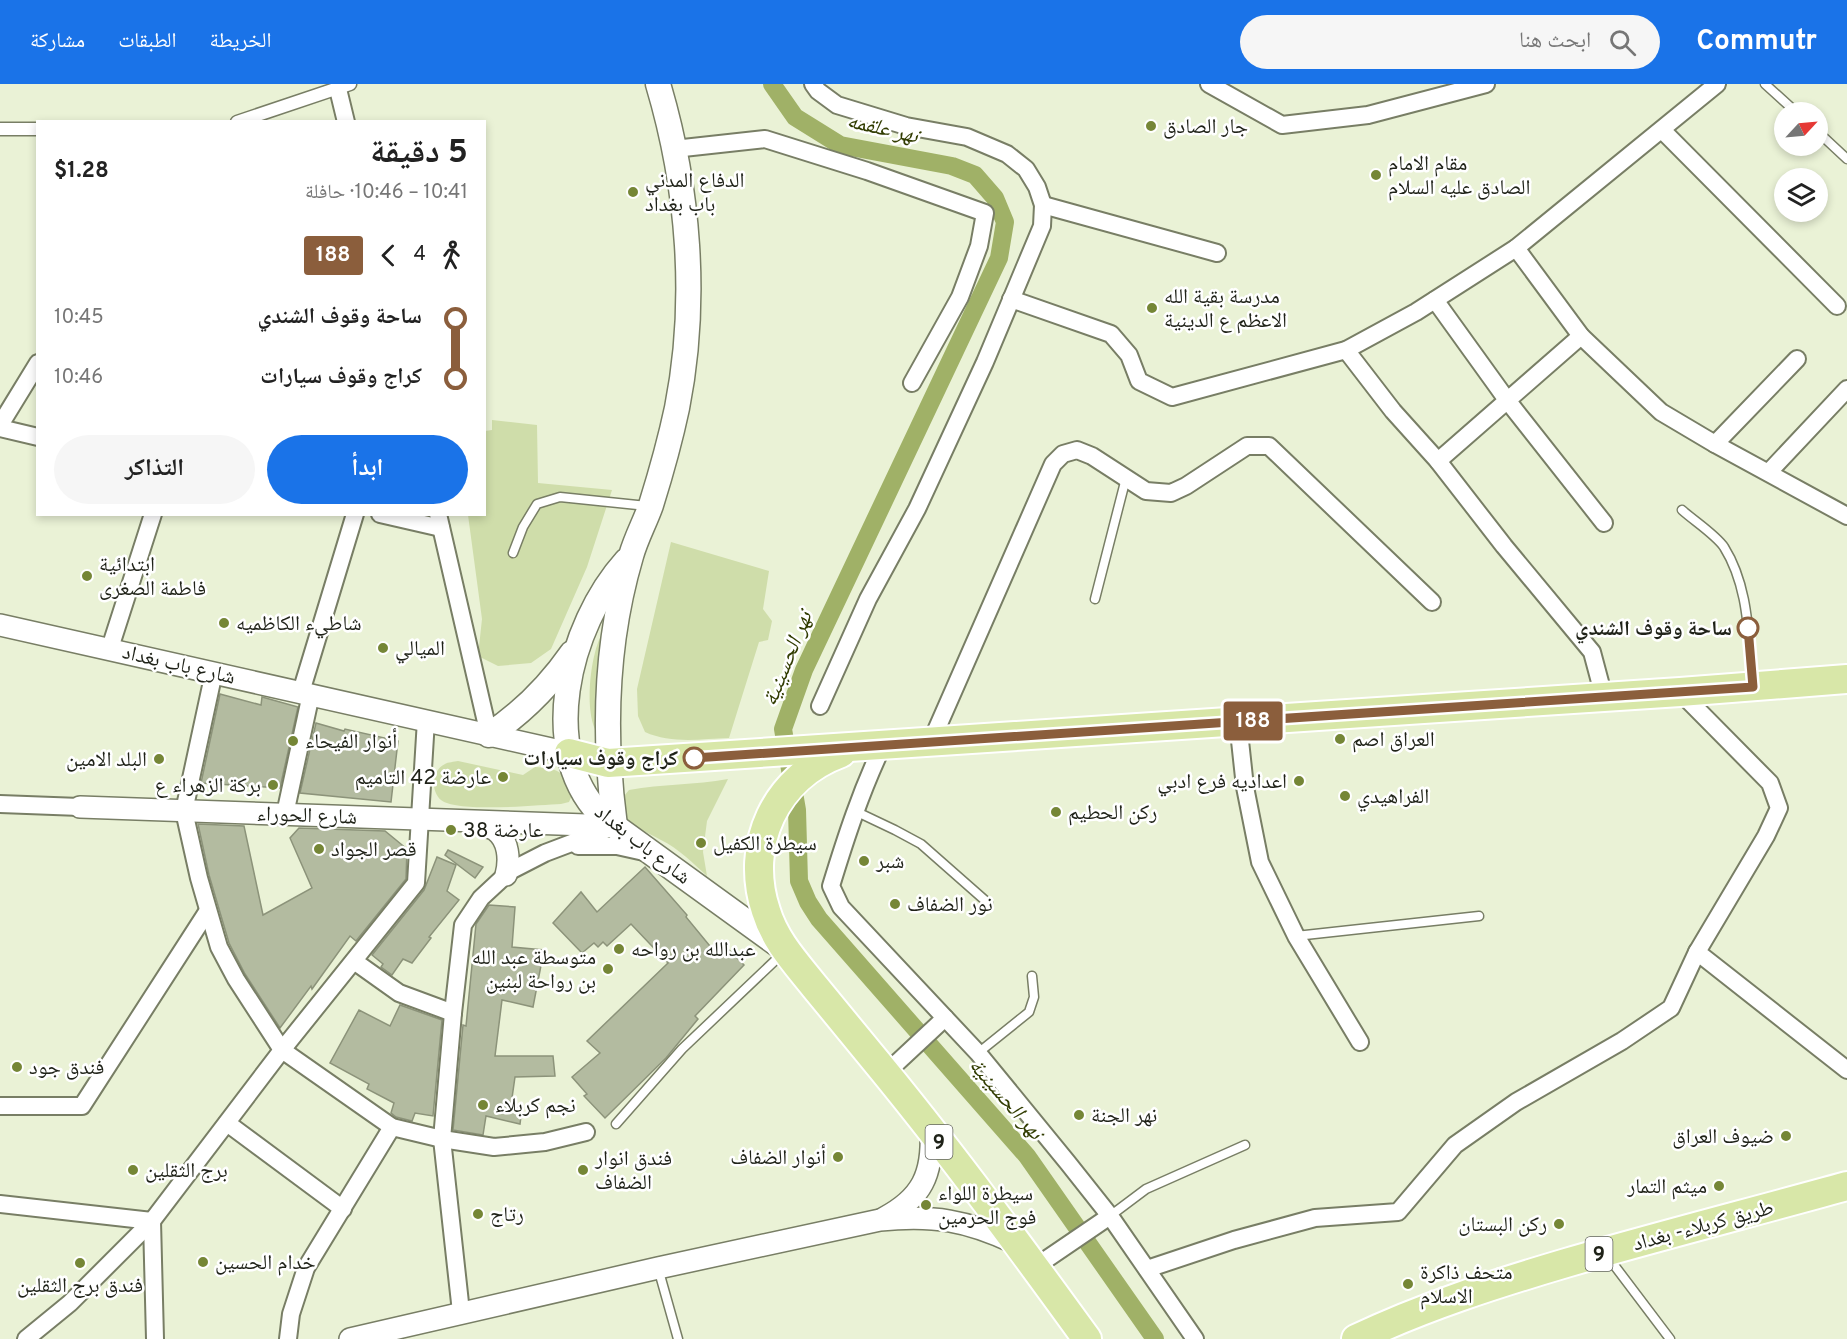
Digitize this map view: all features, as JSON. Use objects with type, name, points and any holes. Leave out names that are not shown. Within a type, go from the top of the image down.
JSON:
[{"type":"highway","name":"9","points":[[786,950],[777,938],[766,911],[759,869],[766,827],[782,795],[804,774],[855,749],[1847,679]]},
{"type":"highway","points":[[569,753],[608,763],[855,749]]},
{"type":"highway","name":"شارع باب بغداد","points":[[786,950],[896,1064],[931,1132],[1018,1245],[1044,1260],[1087,1339]]},
{"type":"highway","name":"طريق كربلاء- بغداد","points":[[1356,1339],[1386,1325],[1479,1291],[1604,1252],[1847,1186]]},
{"type":"main road","points":[[615,826],[608,763],[608,694],[612,647],[631,554],[650,506],[665,457],[677,406],[685,355],[688,303],[683,200],[674,149],[658,84]]},
{"type":"main road","points":[[569,753],[567,699],[577,646],[604,588],[631,554]]},
{"type":"main road","points":[[489,735],[510,721],[535,699],[563,667],[577,646]]},
{"type":"main road","name":"شارع باب بغداد","points":[[569,753],[584,795],[598,812],[786,950]]},
{"type":"street","points":[[813,84],[818,91],[837,105],[906,126],[968,137],[1007,154],[1026,169],[1037,187],[1043,205],[1042,226],[985,362],[917,509],[868,599],[820,706]]},
{"type":"street","points":[[1209,84],[1282,125],[1368,115],[1486,84]]},
{"type":"street","points":[[1011,299],[1111,334],[1129,355],[1139,381],[1172,397],[1346,350],[1435,300],[1516,248],[1717,84]]},
{"type":"street","points":[[243,120],[344,86],[346,120]]},
{"type":"street","points":[[0,129],[36,129]]},
{"type":"street","points":[[1662,130],[1837,306]]},
{"type":"street","points":[[674,149],[765,140],[867,171],[984,213],[979,246],[960,297],[912,383]]},
{"type":"street","points":[[1043,205],[1218,253]]},
{"type":"street","points":[[1516,248],[1581,336],[1660,412],[1847,516]]},
{"type":"street","points":[[1435,300],[1507,400],[1604,523]]},
{"type":"street","points":[[1438,461],[1581,336]]},
{"type":"street","points":[[1346,350],[1393,411],[1438,461],[1504,546],[1592,652],[1604,697]]},
{"type":"street","points":[[1715,444],[1797,359]]},
{"type":"street","points":[[36,366],[0,427],[36,436]]},
{"type":"street","points":[[1769,472],[1847,389]]},
{"type":"street","points":[[931,742],[1053,464],[1063,454],[1077,450],[1092,456],[1146,491],[1171,493],[1186,486],[1247,446],[1269,446],[1432,602]]},
{"type":"street","points":[[110,648],[152,516]]},
{"type":"street","points":[[285,814],[306,693],[354,516]]},
{"type":"street","points":[[397,516],[439,521],[489,735]]},
{"type":"street","name":"شارع باب بغداد","points":[[0,625],[569,753]]},
{"type":"street","points":[[214,672],[184,811],[207,912],[219,946],[236,979],[282,1050],[392,1127],[495,1147],[545,1142],[586,1132]]},
{"type":"street","points":[[1147,1269],[1234,1240],[1315,1218],[1398,1212],[1455,1145],[1516,1102],[1622,1041],[1671,1008],[1697,952],[1766,836],[1779,808],[1770,783],[1680,692]]},
{"type":"street","points":[[26,1339],[70,1303],[152,1221],[282,1050],[416,883],[426,720]]},
{"type":"street","points":[[1238,722],[1245,787],[1260,862],[1296,936],[1360,1042]]},
{"type":"street","points":[[855,749],[866,780],[831,886],[841,907],[978,1053],[1110,1216],[1195,1339]]},
{"type":"street","name":"شارع الحوراء","points":[[0,804],[615,826]]},
{"type":"street","points":[[470,821],[494,830],[502,839],[509,862],[506,874]]},
{"type":"street","points":[[461,1312],[442,1138],[463,925],[481,898],[506,874],[545,853],[615,826]]},
{"type":"street","points":[[545,853],[573,846],[602,844],[631,849],[658,858]]},
{"type":"street","points":[[0,1106],[82,1106],[207,912]]},
{"type":"street","points":[[1697,952],[1847,1070]]},
{"type":"street","points":[[354,961],[399,993],[453,1012]]},
{"type":"street","points":[[896,1064],[945,1018]]},
{"type":"street","points":[[227,1123],[343,1209]]},
{"type":"street","points":[[288,1339],[291,1314],[306,1268],[392,1127]]},
{"type":"street","points":[[880,1220],[900,1210],[916,1195],[927,1175],[932,1154],[931,1132]]},
{"type":"street","points":[[0,1204],[152,1221]]},
{"type":"street","points":[[1044,1260],[1110,1216]]},
{"type":"street","points":[[350,1339],[461,1312],[880,1220],[916,1217],[951,1220],[986,1229],[1018,1245]]},
{"type":"street","points":[[152,1221],[155,1339]]},
{"type":"lane","points":[[1765,84],[1785,102]]},
{"type":"lane","points":[[1828,141],[1847,159]]},
{"type":"lane","points":[[1095,599],[1126,478]]},
{"type":"lane","points":[[513,552],[523,527],[537,504],[560,497],[650,506]]},
{"type":"lane","points":[[1682,510],[1723,545],[1740,581],[1745,598],[1753,687]]},
{"type":"lane","points":[[854,811],[921,844],[988,903]]},
{"type":"lane","points":[[1296,936],[1479,916]]},
{"type":"lane","points":[[616,1124],[682,1049],[786,950]]},
{"type":"lane","points":[[978,1053],[1029,1012],[1034,997],[1032,976]]},
{"type":"lane","points":[[1110,1216],[1146,1189],[1245,1145]]},
{"type":"lane","points":[[1604,1252],[1670,1339]]},
{"type":"lane","points":[[658,1268],[678,1339]]},
{"type":"green space","points":[[492,420],[537,425],[538,483],[612,490],[587,567],[551,649],[531,663],[498,666],[478,656],[482,619],[468,516],[486,516],[486,431],[492,430]]},
{"type":"green space","points":[[671,542],[769,571],[763,609],[772,621],[768,640],[759,642],[729,738],[686,740],[655,736],[645,732],[638,716],[637,689]]},
{"type":"green space","points":[[604,631],[598,734],[593,725],[591,713],[590,682],[595,652]]},
{"type":"green space","points":[[458,761],[523,775],[535,767],[555,770],[563,775],[573,793],[569,802],[561,804],[480,807],[450,804],[437,796],[434,780],[441,767]]},
{"type":"green space","points":[[728,779],[707,821],[703,852],[707,876],[674,848],[629,824],[619,816],[620,801],[629,790]]},
{"type":"building","points":[[220,694],[261,705],[262,697],[298,707],[280,788],[201,783]]},
{"type":"building","points":[[316,723],[344,731],[345,729],[398,741],[391,802],[300,793]]},
{"type":"building","points":[[198,824],[244,826],[263,915],[312,888],[290,838],[299,828],[385,831],[407,849],[406,879],[356,941],[350,936],[312,989],[311,986],[280,1028],[245,974],[229,943],[209,875]]},
{"type":"building","points":[[448,850],[483,867],[475,878],[445,855]]},
{"type":"building","points":[[437,857],[456,865],[447,891],[459,900],[429,937],[431,938],[412,963],[403,959],[392,975],[381,967],[383,964],[372,955],[424,890]]},
{"type":"building","points":[[645,867],[687,915],[686,917],[714,951],[724,945],[744,965],[695,1016],[698,1019],[666,1058],[605,1118],[584,1096],[587,1094],[572,1077],[600,1053],[587,1041],[668,963],[631,924],[607,946],[603,942],[598,947],[594,943],[582,953],[553,923],[581,892],[597,912]]},
{"type":"building","points":[[489,905],[515,907],[512,947],[544,950],[533,1007],[502,1000],[495,1056],[553,1056],[555,1076],[515,1077],[511,1105],[522,1108],[520,1124],[486,1116],[483,1135],[453,1130],[476,924]]},
{"type":"building","points":[[400,1005],[442,1020],[433,1116],[415,1113],[412,1121],[396,1117],[391,1113],[394,1103],[367,1089],[369,1084],[330,1063],[359,1010],[390,1026]]},
{"type":"waterway","name":"نهر الحسينية","points":[[772,84],[795,117],[840,145],[952,166],[975,175],[995,198],[1005,222],[999,258],[804,670],[783,729],[797,810],[799,881],[808,902],[819,919],[1027,1156],[1155,1339]]},
{"type":"bus line","name":"188","points":[[694,758],[1753,687],[1748,628]]},
{"type":"place","name":"جار الصادق","points":[[1151,126]]},
{"type":"place","name":"مقام الامام الصادق عليه السلام","points":[[1376,175]]},
{"type":"place","name":"الدفاع المدني باب بغداد","points":[[633,192]]},
{"type":"place","name":"مدرسة بقية الله الاعظم ع الدينية","points":[[1152,308]]},
{"type":"place","name":"ابتدائية فاطمة الصغرى","points":[[87,576]]},
{"type":"place","name":"شاطيء الكاظميه","points":[[224,623]]},
{"type":"place","name":"ساحة وقوف الشندي","points":[[1748,628]]},
{"type":"place","name":"الميالي","points":[[383,648]]},
{"type":"place","name":"العراق اصم","points":[[1340,739]]},
{"type":"place","name":"أنوار الفيحاء","points":[[293,741]]},
{"type":"place","name":"كراج وقوف سيارات","points":[[694,758]]},
{"type":"place","name":"البلد الامين","points":[[159,759]]},
{"type":"place","name":"عارضة 42 التاميم","points":[[503,777]]},
{"type":"place","name":"اعداديه فرع ادبي","points":[[1299,781]]},
{"type":"place","name":"بركة الزهراء ع","points":[[273,785]]},
{"type":"place","name":"الفراهيدي","points":[[1345,796]]},
{"type":"place","name":"ركن الحطيم","points":[[1056,812]]},
{"type":"place","name":"عارضة 38","points":[[451,830]]},
{"type":"place","name":"سيطرة الكفيل","points":[[701,843]]},
{"type":"place","name":"قصر الجواد","points":[[319,849]]},
{"type":"place","name":"شبر","points":[[864,861]]},
{"type":"place","name":"نور الضفاف","points":[[895,904]]},
{"type":"place","name":"عبدالله بن رواحه","points":[[619,949]]},
{"type":"place","name":"متوسطة عبد الله بن رواحة لبنين","points":[[608,969]]},
{"type":"place","name":"فندق جود","points":[[17,1067]]},
{"type":"place","name":"نجم كربلاء","points":[[483,1105]]},
{"type":"place","name":"نهر الجنة","points":[[1079,1115]]},
{"type":"place","name":"ضيوف العراق","points":[[1786,1136]]},
{"type":"place","name":"أنوار الضفاف","points":[[838,1157]]},
{"type":"place","name":"برج الثقلين","points":[[133,1170]]},
{"type":"place","name":"فندق انوار الضفاف","points":[[583,1170]]},
{"type":"place","name":"ميثم التمار","points":[[1719,1186]]},
{"type":"place","name":"سيطرة اللواء فوج الحرمين","points":[[926,1205]]},
{"type":"place","name":"رتاج","points":[[478,1214]]},
{"type":"place","name":"ركن البستان","points":[[1559,1224]]},
{"type":"place","name":"خدام الحسين","points":[[203,1262]]},
{"type":"place","name":"فندق برج الثقلين","points":[[80,1263]]},
{"type":"place","name":"متحف ذاكرة الاسلام","points":[[1408,1284]]},
{"type":"water label","name":"نهر علقمه","points":[[883,127]]}]
